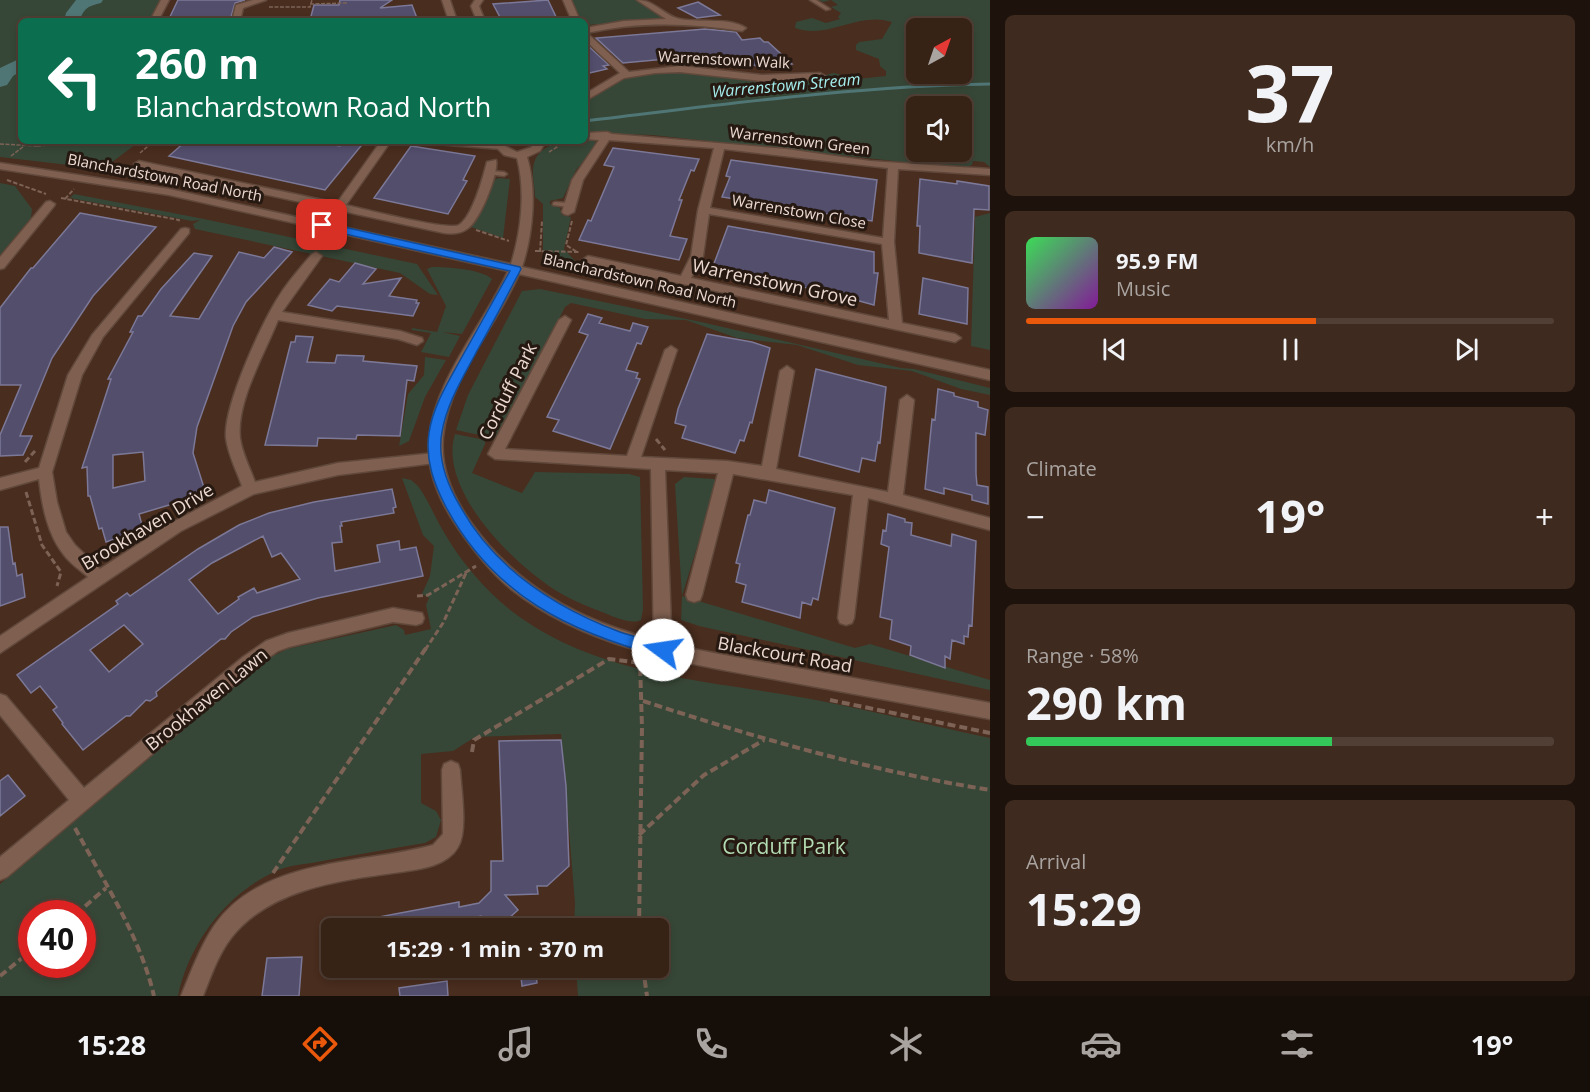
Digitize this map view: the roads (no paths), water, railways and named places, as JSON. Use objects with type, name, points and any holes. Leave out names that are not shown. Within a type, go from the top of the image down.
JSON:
[{"type":"street","points":[[156,18],[165,0]]},
{"type":"street","points":[[237,18],[239,7],[262,0]]},
{"type":"street","points":[[446,0],[452,18]]},
{"type":"street","points":[[479,0],[475,6],[480,18]]},
{"type":"street","points":[[567,0],[575,18]]},
{"type":"street","points":[[641,0],[675,21]]},
{"type":"street","points":[[588,30],[614,25],[675,21],[723,22],[742,28]]},
{"type":"street","points":[[588,39],[626,74]]},
{"type":"street","name":"Warrenstown Walk","points":[[588,96],[610,81],[626,74],[655,69],[804,80],[820,76]]},
{"type":"street","points":[[570,212],[571,193],[578,176],[599,151],[607,135]]},
{"type":"street","name":"Warrenstown Green","points":[[588,136],[607,135],[893,165],[982,169]]},
{"type":"street","points":[[340,206],[384,144]]},
{"type":"street","points":[[501,144],[505,152],[521,155],[532,152],[538,144]]},
{"type":"street","points":[[684,281],[697,256],[704,210],[720,146]]},
{"type":"street","name":"Blackcourt Road","points":[[521,155],[526,168],[527,202],[516,269],[450,391],[435,433],[435,458],[444,489],[463,525],[487,556],[513,582],[564,615],[619,639],[643,645],[663,658],[990,711]]},
{"type":"street","points":[[139,164],[152,171],[454,230],[465,226],[479,201],[490,168]]},
{"type":"street","points":[[893,165],[888,242],[896,326]]},
{"type":"street","name":"Blanchardstown Road North","points":[[0,166],[169,192],[990,375]]},
{"type":"street","points":[[0,265],[52,199]]},
{"type":"street","name":"Warrenstown Close","points":[[704,210],[888,242]]},
{"type":"street","points":[[98,577],[69,550],[59,533],[49,502],[45,472],[75,375],[98,334],[180,228]]},
{"type":"street","points":[[250,489],[233,440],[233,420],[238,400],[274,315],[288,292],[316,256]]},
{"type":"street","name":"Warrenstown Grove","points":[[585,256],[684,281],[896,326],[940,338],[955,338]]},
{"type":"street","points":[[274,315],[400,335],[417,341]]},
{"type":"street","name":"Corduff Park","points":[[565,320],[495,454],[727,467],[768,472],[861,491],[990,524]]},
{"type":"street","points":[[632,462],[671,350]]},
{"type":"street","points":[[768,472],[787,371]]},
{"type":"street","points":[[895,499],[907,400]]},
{"type":"street","name":"Brookhaven Drive","points":[[0,645],[98,577],[176,527],[250,489],[338,469],[435,458]]},
{"type":"street","points":[[658,463],[663,658]]},
{"type":"street","points":[[694,595],[727,467]]},
{"type":"street","points":[[0,484],[45,472]]},
{"type":"street","points":[[846,618],[861,491]]},
{"type":"street","name":"Brookhaven Lawn","points":[[0,870],[249,662],[272,646],[393,615],[416,618]]},
{"type":"street","points":[[0,702],[82,800]]},
{"type":"street","points":[[192,996],[206,958],[220,935],[239,914],[271,891],[303,879],[439,853],[451,841],[453,834],[451,770]]},
{"type":"lane","points":[[812,0],[828,9]]},
{"type":"lane","points":[[490,168],[504,174]]},
{"type":"lane","points":[[555,204],[570,212]]},
{"type":"waterway","points":[[73,18],[83,2],[95,0]]},
{"type":"waterway","points":[[0,81],[6,72],[18,65]]},
{"type":"waterway","name":"Warrenstown Stream","points":[[588,121],[838,92],[990,84]]}]
